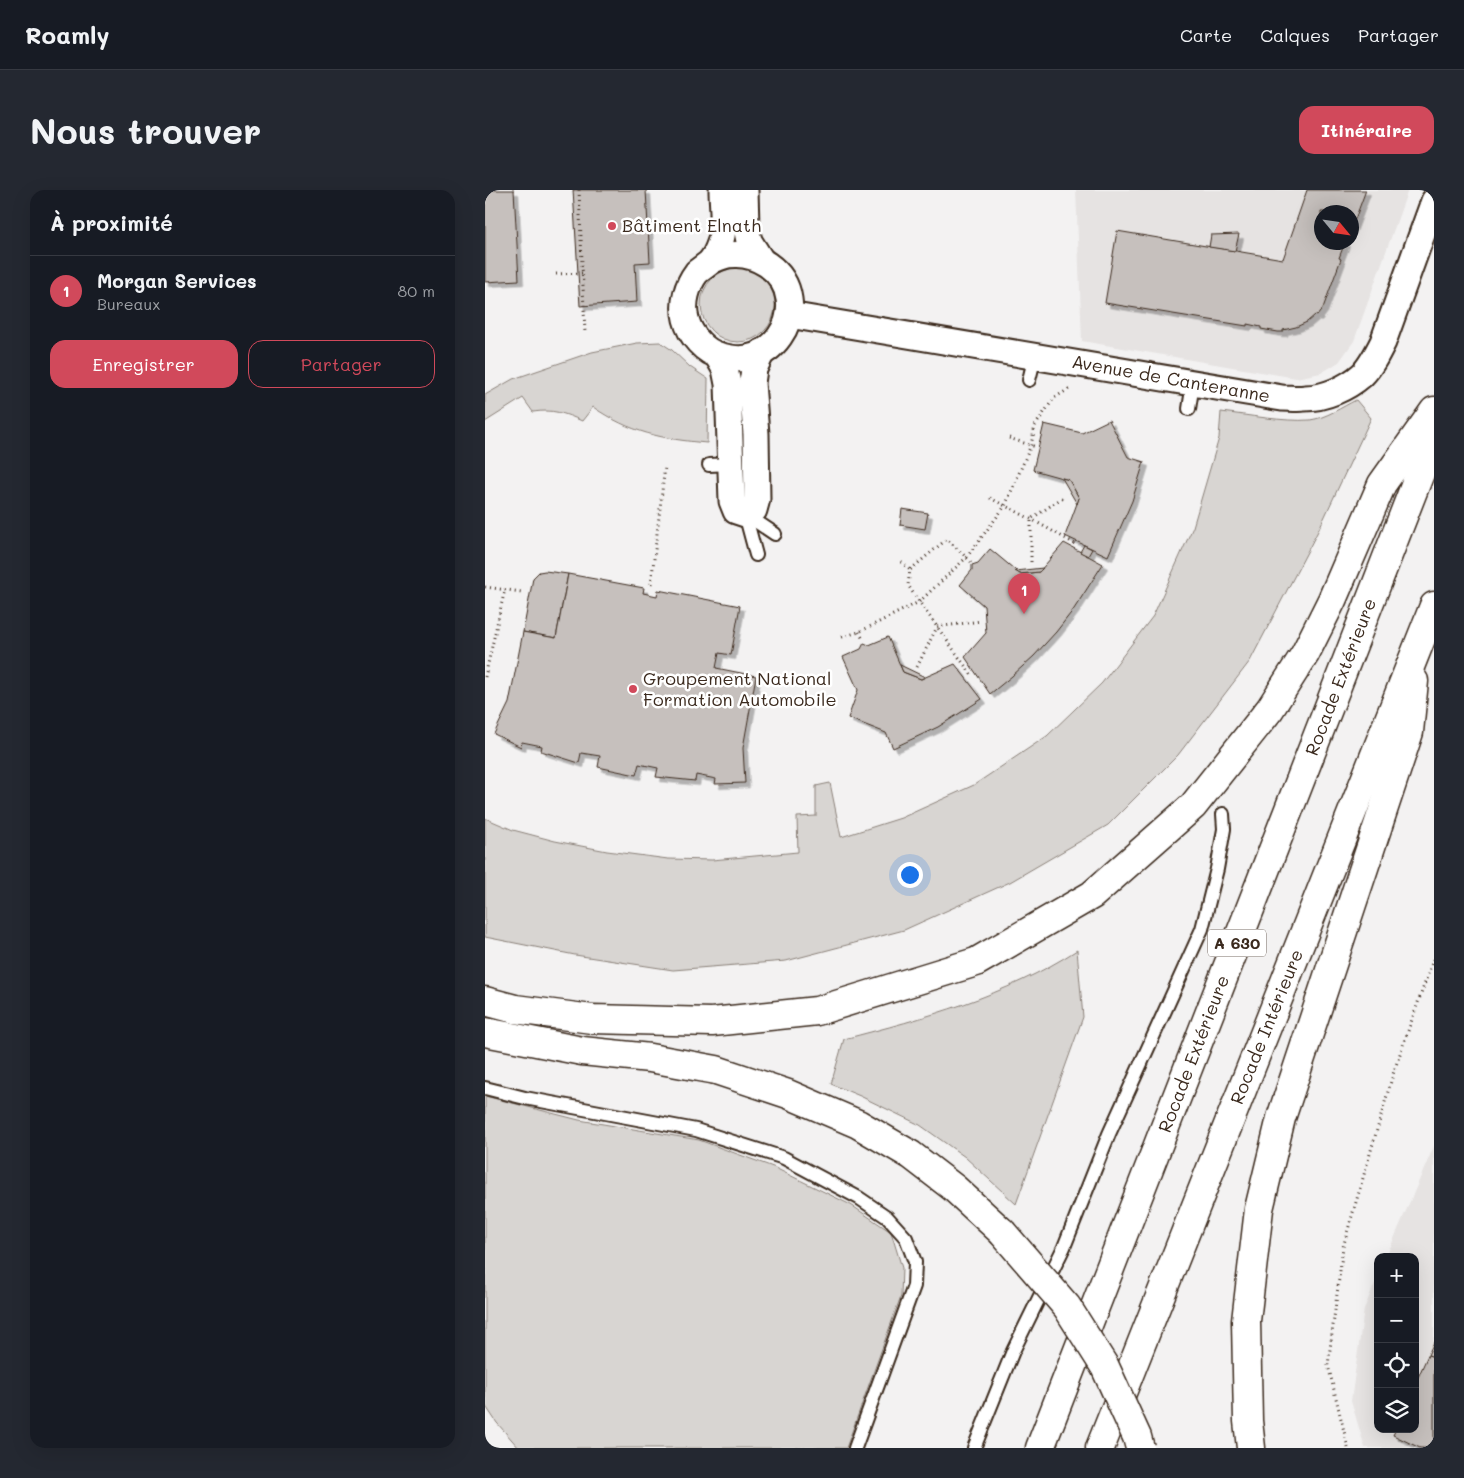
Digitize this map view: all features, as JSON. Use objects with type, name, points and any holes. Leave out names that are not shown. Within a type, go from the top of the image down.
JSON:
[{"type":"highway","points":[[485,1000],[515,1008],[591,1019],[712,1022],[817,1012],[976,962],[1092,895],[1193,806],[1270,709],[1305,654],[1382,484],[1434,411]]},
{"type":"highway","name":"Rocade Extérieure","points":[[1040,1448],[1434,437]]},
{"type":"highway","name":"Rocade Intérieure","points":[[1100,1448],[1434,606]]},
{"type":"highway","points":[[1251,1448],[1248,1421],[1246,1321],[1259,1209],[1284,1109],[1409,732],[1416,651]]},
{"type":"highway","points":[[485,1032],[582,1051],[651,1058],[716,1070],[788,1094],[857,1124],[911,1155],[954,1188],[1002,1232],[1067,1307],[1105,1367],[1137,1437],[1140,1448]]},
{"type":"street","points":[[711,261],[721,242],[723,227],[721,190]]},
{"type":"street","points":[[745,190],[746,226],[749,241],[761,260]]},
{"type":"street","name":"Avenue de Canteranne","points":[[789,315],[1032,368],[1193,383],[1282,398],[1307,398],[1332,393],[1347,385],[1363,374],[1375,358],[1383,342],[1434,201]]},
{"type":"street","points":[[745,254],[761,260],[774,269],[784,283],[789,299],[789,315],[784,330],[775,343],[762,352],[748,358],[733,359],[717,355],[703,347],[692,334],[686,318],[685,302],[689,286],[698,272],[711,261],[727,255],[745,254]]},
{"type":"street","points":[[717,355],[725,369],[728,384],[720,465],[736,511],[745,514],[754,510],[757,499],[756,434],[752,383],[754,369],[762,352]]},
{"type":"lane","points":[[1189,409],[1193,383]]},
{"type":"lane","points":[[745,514],[775,534]]},
{"type":"lane","points":[[745,514],[756,556]]},
{"type":"lane","points":[[974,1448],[1013,1351],[1064,1247],[1109,1134],[1202,929],[1217,869],[1224,829],[1223,814]]},
{"type":"lane","points":[[485,1088],[525,1098],[696,1130],[784,1158],[859,1198],[887,1217],[906,1238],[915,1262],[915,1286],[855,1448]]},
{"type":"path","points":[[579,190],[585,333]]},
{"type":"path","points":[[556,274],[583,273]]},
{"type":"path","points":[[843,637],[859,632],[919,602],[966,558],[1005,506],[1031,445],[1035,426],[1055,398],[1069,389]]},
{"type":"path","points":[[1009,438],[1036,447]]},
{"type":"path","points":[[651,584],[665,466]]},
{"type":"path","points":[[1031,519],[1065,496]]},
{"type":"path","points":[[990,498],[1077,546]]},
{"type":"path","points":[[1031,519],[1031,562]]},
{"type":"path","points":[[971,562],[947,539],[910,570],[908,585],[971,674]]},
{"type":"path","points":[[901,562],[910,570]]},
{"type":"path","points":[[485,587],[522,592]]},
{"type":"path","points":[[485,677],[505,590]]},
{"type":"path","points":[[937,627],[981,621]]},
{"type":"path","points":[[917,667],[937,627]]},
{"type":"path","points":[[859,632],[863,639]]},
{"type":"path","points":[[1348,1448],[1328,1365],[1343,1247],[1393,1071],[1434,958]]},
{"type":"shaded area","points":[[1076,190],[1408,190],[1354,341],[1339,362],[1321,373],[1296,378],[1082,341]]},
{"type":"shaded area","points":[[731,268],[745,268],[759,274],[769,284],[775,298],[775,312],[769,326],[759,336],[745,342],[731,342],[717,336],[707,326],[701,312],[701,298],[707,284],[717,274]]},
{"type":"shaded area","points":[[660,342],[708,379],[707,443],[661,437],[634,429],[593,407],[582,421],[558,412],[533,412],[523,398],[485,422],[485,395],[513,379],[592,352],[637,343]]},
{"type":"shaded area","points":[[1356,400],[1371,418],[1318,531],[1250,661],[1178,755],[1108,825],[1010,882],[904,930],[786,961],[673,970],[575,955],[485,937],[485,818],[513,830],[555,841],[607,851],[668,859],[712,860],[798,852],[797,817],[816,816],[816,786],[830,783],[841,837],[901,818],[974,785],[1047,736],[1102,683],[1153,616],[1193,527],[1219,438],[1221,412],[1277,419],[1310,420],[1328,415]]},
{"type":"shaded area","points":[[1077,950],[1083,1017],[1016,1204],[965,1157],[920,1125],[831,1084],[844,1039],[935,1014],[993,993],[1050,966]]},
{"type":"shaded area","points":[[485,1096],[579,1120],[699,1140],[773,1167],[851,1205],[891,1232],[902,1268],[901,1296],[846,1448],[519,1448],[497,1423],[485,1405]]},
{"type":"shaded area","points":[[1434,1146],[1434,1448],[1365,1448],[1351,1401],[1364,1309],[1374,1285],[1374,1433],[1419,1433],[1419,1253],[1388,1253]]},
{"type":"building","points":[[485,190],[514,190],[519,280],[485,282]]},
{"type":"building","name":"Bâtiment Elnath","points":[[573,190],[646,190],[650,262],[635,263],[637,302],[580,306]]},
{"type":"building","points":[[1307,190],[1366,190],[1359,209],[1359,205],[1314,205],[1314,250],[1342,250],[1339,258],[1341,259],[1323,308],[1317,316],[1315,315],[1307,322],[1296,327],[1278,332],[1247,324],[1247,326],[1105,303],[1117,231],[1283,259]]},
{"type":"building","points":[[1239,234],[1235,251],[1209,247],[1211,235]]},
{"type":"building","points":[[1109,420],[1128,457],[1144,462],[1132,501],[1108,556],[1065,536],[1079,498],[1069,480],[1033,470],[1044,424],[1082,433]]},
{"type":"building","points":[[1062,478],[1069,480],[1079,498],[1077,504]]},
{"type":"building","points":[[902,509],[928,513],[925,529],[900,525]]},
{"type":"building","points":[[1064,543],[1103,564],[1074,609],[1056,632],[1034,656],[990,694],[965,657],[986,633],[984,606],[960,585],[972,570],[972,565],[978,563],[990,549],[1020,574],[1039,572]]},
{"type":"building","points":[[1084,545],[1092,549],[1088,556],[1080,552]]},
{"type":"building","points":[[1043,568],[1039,572],[1020,574],[1015,571]]},
{"type":"building","points":[[539,572],[568,574],[556,638],[523,632],[533,578]]},
{"type":"building","name":"Groupement National Formation Automobile","points":[[568,574],[644,588],[643,593],[657,596],[658,590],[740,606],[731,655],[719,653],[716,668],[756,676],[743,748],[745,783],[715,784],[716,779],[696,775],[695,781],[656,777],[658,768],[639,764],[636,775],[598,767],[600,756],[581,753],[579,763],[541,751],[542,746],[522,742],[521,747],[494,734],[509,703],[523,632],[556,638]]},
{"type":"building","points":[[888,637],[903,672],[921,679],[955,664],[982,699],[938,727],[893,748],[886,733],[848,718],[858,690],[843,657],[861,649],[864,643],[869,645]]},
{"type":"building","points":[[900,665],[925,677],[921,679],[903,672]]},
{"type":"building","points":[[1434,1342],[1434,1357],[1428,1355]]},
{"type":"building","points":[[1428,1355],[1434,1357],[1434,1448],[1420,1448],[1393,1435],[1394,1433],[1419,1433],[1419,1375]]},
{"type":"place","name":"Bâtiment Elnath","points":[[612,226]]},
{"type":"place","name":"Morgan Services","points":[[1024,614]]},
{"type":"place","name":"Groupement National Formation Automobile","points":[[633,689]]}]
